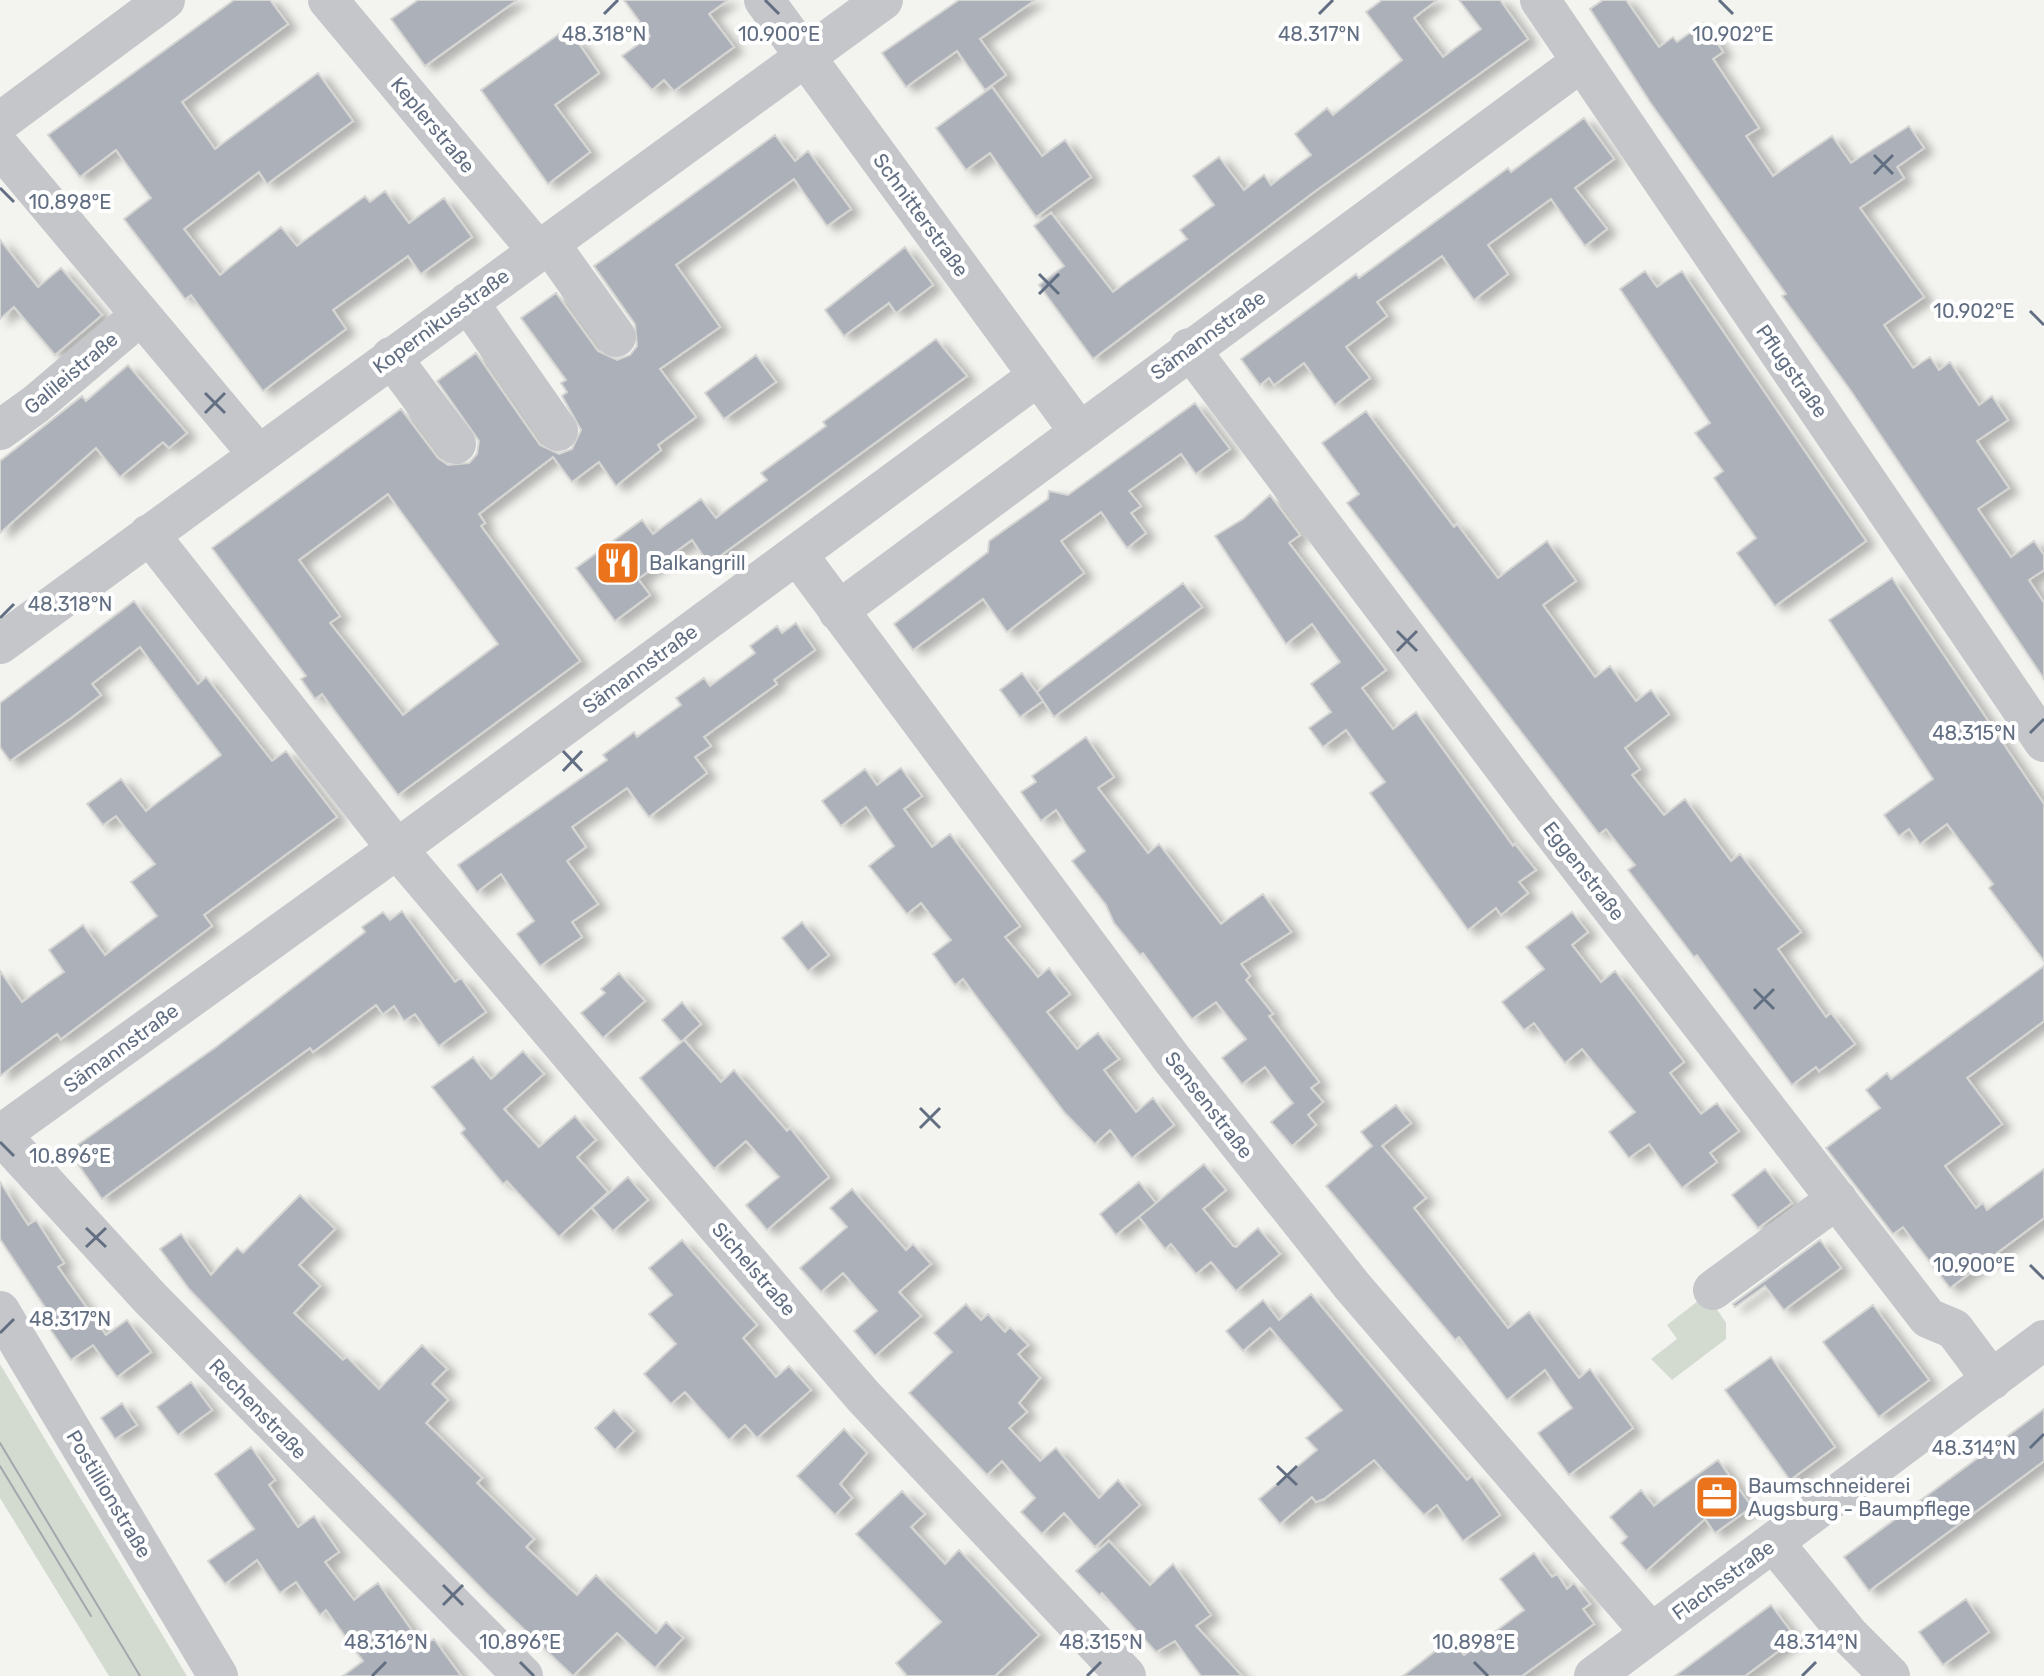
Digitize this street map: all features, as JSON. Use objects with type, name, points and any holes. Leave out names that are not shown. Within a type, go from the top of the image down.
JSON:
[{"type":"street","points":[[0,122],[165,0]]},
{"type":"street","name":"Keplerstraße","points":[[328,0],[544,247],[616,337]]},
{"type":"street","name":"Schnitterstraße","points":[[764,0],[1078,430]]},
{"type":"street","name":"Kopernikusstraße","points":[[0,644],[257,453],[883,0]]},
{"type":"street","name":"Pflugstraße","points":[[1540,0],[2044,742]]},
{"type":"street","name":"Sämannstraße","points":[[838,611],[1078,430],[1581,62]]},
{"type":"street","points":[[0,147],[257,453]]},
{"type":"street","points":[[468,302],[558,431]]},
{"type":"street","name":"Galileistraße","points":[[0,430],[36,404],[141,315]]},
{"type":"street","name":"Eggenstraße","points":[[1189,348],[1528,799],[1928,1318],[1954,1329],[1992,1380]]},
{"type":"street","points":[[391,357],[456,444]]},
{"type":"street","name":"Sämannstraße","points":[[1,1135],[397,849],[1038,376]]},
{"type":"street","points":[[149,534],[397,849]]},
{"type":"street","name":"Sensenstraße","points":[[797,554],[1172,1059],[1353,1287],[1651,1633]]},
{"type":"street","name":"Sichelstraße","points":[[397,849],[863,1396],[1126,1676]]},
{"type":"street","name":"Rechenstraße","points":[[1,1135],[171,1320],[523,1676]]},
{"type":"street","points":[[1713,1290],[1837,1199]]},
{"type":"street","name":"Postillionstraße","points":[[0,1311],[218,1676]]},
{"type":"street","name":"Flachsstraße","points":[[1594,1676],[2044,1340]]},
{"type":"street","points":[[1774,1543],[1849,1635],[1890,1676]]},
{"type":"shaded area","points":[[1707,1294],[1726,1323],[1726,1339],[1672,1380],[1651,1359],[1677,1339],[1667,1325]]},
{"type":"shaded area","points":[[0,1364],[187,1676],[109,1676],[0,1498]]},
{"type":"building","points":[[234,0],[270,0],[288,24],[182,102],[215,149],[318,73],[353,121],[267,184],[259,172],[184,229],[220,275],[281,227],[297,246],[365,196],[370,202],[385,191],[409,223],[444,198],[472,237],[421,274],[408,256],[333,310],[346,329],[263,391],[191,295],[185,299],[124,219],[151,198],[116,150],[80,177],[48,135]]},
{"type":"building","points":[[418,0],[517,0],[425,66],[391,19]]},
{"type":"building","points":[[624,0],[728,0],[709,14],[734,47],[674,91],[664,80],[652,90],[622,56],[650,36]]},
{"type":"building","points":[[959,0],[1035,0],[980,39],[1006,75],[985,90],[957,51],[906,87],[882,53]]},
{"type":"building","points":[[1382,0],[1437,0],[1414,18],[1443,57],[1481,29],[1459,0],[1500,0],[1528,39],[1314,192],[1093,359],[1039,285],[1064,266],[1034,226],[1051,213],[1113,292],[1187,239],[1180,230],[1214,205],[1193,176],[1219,157],[1244,190],[1264,175],[1271,185],[1311,155],[1295,134],[1327,108],[1333,115],[1402,60],[1366,12]]},
{"type":"building","points":[[1603,0],[1626,0],[1659,47],[1673,37],[1677,42],[1704,23],[1723,52],[1713,59],[1759,128],[1746,136],[1773,176],[1832,136],[1851,163],[1909,126],[1924,148],[1897,167],[1904,178],[1860,208],[1924,297],[1884,325],[1913,368],[1930,357],[1939,370],[1950,362],[1979,405],[1992,396],[2008,420],[1977,441],[2009,488],[1978,509],[2011,557],[2034,541],[2044,555],[2044,570],[2029,580],[2044,603],[2044,679],[1851,391],[1782,296],[1786,294],[1650,102],[1590,9]]},
{"type":"building","points":[[559,34],[567,44],[575,38],[599,73],[555,105],[590,152],[548,184],[481,90]]},
{"type":"building","points":[[992,87],[1042,156],[1065,140],[1091,177],[1036,217],[990,153],[966,170],[936,128]]},
{"type":"building","points":[[1584,118],[1614,159],[1575,188],[1607,229],[1585,246],[1551,199],[1488,245],[1508,274],[1474,300],[1442,256],[1377,302],[1387,316],[1346,347],[1370,378],[1335,405],[1304,363],[1274,385],[1269,378],[1260,385],[1241,359],[1356,274],[1359,278],[1508,168],[1511,172]]},
{"type":"building","points":[[775,135],[795,161],[808,151],[851,209],[827,226],[794,179],[676,265],[720,327],[660,369],[696,417],[658,445],[661,450],[616,486],[599,462],[572,482],[553,457],[479,514],[485,523],[481,526],[580,661],[398,795],[322,694],[315,699],[301,679],[306,676],[212,548],[401,409],[438,458],[448,465],[469,463],[477,454],[479,441],[437,381],[476,353],[540,445],[559,454],[572,449],[581,430],[562,396],[567,392],[561,383],[566,380],[521,318],[556,293],[598,351],[617,360],[630,355],[637,346],[635,324],[594,266]],"holes":[[[388,494],[498,644],[403,715],[330,623],[340,616],[299,560]]]},
{"type":"building","points":[[0,240],[38,287],[61,268],[102,315],[55,355],[14,307],[0,319]]},
{"type":"building","points":[[905,247],[933,285],[896,313],[889,303],[844,336],[825,310]]},
{"type":"building","points":[[1645,271],[1657,287],[1682,271],[1866,541],[1775,606],[1737,553],[1756,538],[1714,478],[1723,471],[1695,433],[1710,423],[1620,289]]},
{"type":"building","points":[[936,339],[967,376],[709,564],[692,540],[638,579],[650,595],[615,621],[576,568],[642,520],[653,534],[701,499],[716,518],[767,480],[761,473],[826,426],[823,422]]},
{"type":"building","points":[[756,355],[776,382],[724,419],[705,393]]},
{"type":"building","points":[[128,365],[187,433],[169,448],[163,442],[120,477],[96,448],[0,533],[0,461],[82,396],[86,401]]},
{"type":"building","points":[[1195,403],[1230,449],[1196,474],[1181,454],[1129,491],[1141,506],[1131,513],[1146,533],[1127,548],[1101,512],[1061,541],[1084,573],[1007,632],[983,599],[913,650],[894,624],[988,552],[989,541],[1048,499],[1049,491],[1068,495]]},
{"type":"building","points":[[1366,411],[1454,527],[1457,524],[1498,578],[1547,541],[1576,581],[1543,605],[1595,677],[1610,666],[1636,701],[1651,690],[1669,714],[1625,748],[1640,769],[1632,775],[1664,815],[1685,799],[1731,861],[1740,854],[1801,932],[1778,949],[1826,1017],[1831,1013],[1855,1044],[1819,1071],[1816,1067],[1792,1085],[1697,955],[1694,957],[1628,870],[1635,865],[1606,829],[1599,834],[1347,503],[1359,494],[1322,443]]},
{"type":"building","points":[[1270,495],[1300,535],[1289,543],[1386,670],[1362,688],[1393,729],[1416,712],[1513,846],[1515,844],[1536,870],[1519,882],[1528,893],[1501,915],[1496,908],[1468,930],[1370,793],[1385,782],[1346,730],[1323,747],[1309,728],[1331,712],[1311,684],[1340,662],[1312,624],[1286,644],[1215,536],[1243,519]]},
{"type":"building","points":[[1892,578],[2044,804],[2044,961],[1989,888],[1993,884],[1947,824],[1920,844],[1909,829],[1899,836],[1884,815],[1933,779],[1829,620]]},
{"type":"building","points":[[1183,583],[1202,607],[1054,717],[1037,692]]},
{"type":"building","points":[[134,601],[198,684],[206,677],[272,761],[286,751],[337,817],[204,915],[212,926],[61,1039],[57,1034],[0,1076],[0,971],[22,1002],[64,972],[49,950],[83,925],[105,955],[157,916],[131,882],[155,864],[116,816],[103,825],[87,804],[121,779],[146,811],[221,755],[140,647],[92,684],[101,695],[71,718],[10,761],[0,747],[0,703]]},
{"type":"building","points":[[796,623],[815,650],[774,680],[777,684],[704,737],[711,746],[695,757],[707,773],[649,817],[627,788],[572,827],[586,847],[567,861],[598,904],[572,922],[582,937],[540,966],[517,934],[534,921],[501,874],[477,892],[458,865],[607,760],[603,755],[634,732],[637,737],[681,705],[676,698],[704,678],[710,686],[755,653],[750,646],[777,626],[782,633]]},
{"type":"building","points":[[1022,673],[1043,701],[1020,717],[1000,690]]},
{"type":"building","points":[[1086,737],[1114,777],[1098,788],[1148,853],[1159,844],[1221,924],[1263,894],[1291,932],[1241,964],[1250,976],[1246,980],[1273,1014],[1269,1016],[1319,1082],[1311,1088],[1323,1102],[1308,1115],[1316,1125],[1292,1146],[1271,1122],[1293,1103],[1265,1067],[1242,1084],[1222,1058],[1246,1039],[1216,1002],[1192,1019],[1143,953],[1140,955],[1114,923],[1106,905],[1072,861],[1085,851],[1056,810],[1041,821],[1021,792],[1036,782],[1032,776]]},
{"type":"building","points":[[901,768],[922,796],[904,809],[932,847],[950,834],[1020,926],[1005,937],[1038,977],[1049,968],[1070,994],[1047,1012],[1077,1049],[1098,1033],[1119,1059],[1104,1070],[1136,1112],[1153,1098],[1174,1125],[1132,1158],[1110,1130],[1095,1144],[1065,1113],[963,979],[955,985],[933,954],[951,940],[921,903],[907,914],[869,866],[894,846],[866,807],[841,826],[822,801],[865,769],[877,785]]},
{"type":"building","points":[[402,911],[455,982],[461,978],[486,1012],[439,1046],[415,1014],[404,1021],[394,1006],[383,1014],[376,1005],[313,1052],[310,1048],[102,1199],[69,1151],[216,1047],[365,932],[362,927],[383,912],[390,920]]},
{"type":"building","points":[[1572,912],[1588,932],[1572,945],[1601,982],[1615,971],[1637,999],[1684,1062],[1670,1073],[1701,1114],[1717,1103],[1739,1131],[1710,1153],[1717,1162],[1682,1188],[1649,1144],[1629,1158],[1609,1132],[1635,1112],[1582,1049],[1565,1063],[1534,1023],[1524,1030],[1502,1002],[1544,969],[1526,947]]},
{"type":"building","points":[[802,922],[829,955],[808,971],[782,938]]},
{"type":"building","points":[[2044,966],[2044,1021],[1967,1078],[2002,1124],[1945,1166],[1976,1208],[1983,1203],[1987,1210],[2044,1169],[2044,1218],[1950,1288],[1903,1227],[1893,1234],[1826,1148],[1880,1108],[1866,1090],[1887,1073],[1891,1079]]},
{"type":"building","points":[[619,973],[645,1001],[603,1038],[581,1013],[605,993],[601,989]]},
{"type":"building","points":[[682,1002],[701,1024],[681,1042],[662,1020]]},
{"type":"building","points":[[684,1040],[721,1082],[734,1070],[787,1131],[790,1128],[829,1177],[767,1230],[746,1205],[779,1177],[746,1141],[714,1169],[640,1078]]},
{"type":"building","points":[[523,1051],[544,1074],[504,1109],[539,1147],[575,1116],[596,1140],[577,1157],[608,1192],[559,1237],[507,1181],[503,1184],[461,1133],[465,1129],[432,1087],[473,1057],[491,1079]]},
{"type":"building","points":[[1396,1105],[1411,1123],[1382,1146],[1426,1198],[1414,1208],[1508,1328],[1529,1312],[1579,1378],[1590,1369],[1633,1428],[1569,1475],[1538,1433],[1572,1408],[1545,1370],[1507,1400],[1459,1337],[1455,1340],[1326,1186],[1372,1146],[1361,1132]]},
{"type":"building","points":[[1204,1164],[1226,1190],[1203,1209],[1233,1246],[1236,1247],[1258,1228],[1280,1254],[1236,1291],[1211,1262],[1196,1274],[1171,1244],[1165,1249],[1139,1217]]},
{"type":"building","points":[[1765,1169],[1792,1203],[1758,1228],[1732,1195]]},
{"type":"building","points":[[628,1177],[648,1200],[613,1231],[592,1208]]},
{"type":"building","points":[[0,1182],[28,1225],[36,1220],[64,1263],[58,1267],[106,1335],[127,1320],[151,1352],[117,1377],[93,1345],[71,1360],[48,1326],[54,1321],[0,1239]]},
{"type":"building","points":[[1139,1182],[1156,1203],[1116,1235],[1100,1214]]},
{"type":"building","points":[[852,1189],[906,1250],[913,1244],[931,1264],[899,1292],[921,1316],[875,1356],[854,1331],[877,1311],[843,1273],[821,1292],[800,1268],[847,1227],[830,1208]]},
{"type":"building","points":[[300,1195],[335,1229],[299,1265],[320,1286],[294,1313],[343,1360],[347,1357],[379,1389],[422,1345],[447,1369],[432,1384],[448,1400],[426,1423],[482,1478],[477,1483],[534,1539],[526,1547],[577,1595],[596,1575],[656,1633],[666,1622],[683,1638],[655,1668],[617,1633],[573,1676],[487,1594],[251,1354],[189,1289],[160,1249],[181,1234],[211,1275],[237,1248],[243,1253]]},
{"type":"building","points":[[682,1240],[757,1325],[743,1338],[776,1377],[789,1366],[811,1390],[757,1438],[745,1425],[729,1440],[685,1392],[671,1404],[644,1374],[676,1344],[649,1314],[672,1295],[649,1268]]},
{"type":"building","points":[[1820,1240],[1841,1268],[1784,1310],[1765,1286],[1735,1307],[1733,1304]]},
{"type":"building","points":[[1311,1294],[1467,1480],[1472,1476],[1500,1515],[1463,1541],[1437,1505],[1424,1515],[1374,1460],[1324,1499],[1316,1502],[1312,1497],[1280,1524],[1259,1499],[1317,1450],[1306,1438],[1342,1410],[1270,1328],[1243,1351],[1226,1331],[1263,1300],[1279,1320]]},
{"type":"building","points":[[966,1304],[981,1320],[988,1314],[1005,1332],[1010,1327],[1028,1345],[1018,1354],[1040,1378],[1019,1403],[1027,1412],[1009,1428],[1040,1461],[1056,1448],[1099,1498],[1118,1480],[1140,1505],[1095,1547],[1064,1513],[1042,1534],[1021,1512],[1035,1498],[1002,1461],[987,1475],[909,1393],[952,1352],[934,1333]]},
{"type":"building","points":[[1873,1305],[1929,1380],[1879,1417],[1823,1342]]},
{"type":"building","points":[[1771,1357],[1835,1447],[1790,1480],[1725,1390]]},
{"type":"building","points":[[191,1382],[212,1410],[178,1435],[157,1407]]},
{"type":"building","points":[[122,1403],[137,1425],[115,1439],[101,1418]]},
{"type":"building","points":[[2044,1409],[2044,1461],[1869,1591],[1844,1557]]},
{"type":"building","points":[[614,1410],[634,1431],[615,1450],[595,1428]]},
{"type":"building","points":[[844,1429],[867,1453],[840,1484],[852,1498],[835,1515],[797,1476]]},
{"type":"building","points":[[251,1447],[275,1480],[269,1485],[298,1527],[314,1516],[339,1552],[325,1562],[354,1600],[378,1583],[423,1646],[434,1639],[461,1676],[343,1676],[363,1661],[326,1610],[320,1615],[296,1582],[280,1593],[257,1560],[225,1584],[208,1561],[254,1529],[215,1474]]},
{"type":"building","points":[[1718,1460],[1752,1507],[1715,1533],[1705,1519],[1646,1571],[1621,1543],[1627,1537],[1610,1517],[1641,1490],[1654,1506]]},
{"type":"building","points":[[902,1491],[925,1514],[911,1527],[945,1564],[959,1550],[1039,1635],[995,1676],[907,1676],[896,1663],[941,1622],[856,1534]]},
{"type":"building","points":[[1109,1541],[1150,1585],[1173,1564],[1211,1615],[1196,1626],[1242,1676],[1201,1676],[1175,1641],[1156,1652],[1102,1593],[1099,1595],[1076,1571]]},
{"type":"building","points":[[1534,1553],[1552,1577],[1557,1574],[1567,1589],[1574,1583],[1590,1604],[1583,1609],[1594,1624],[1522,1676],[1403,1676],[1451,1639],[1464,1655],[1524,1610],[1500,1579]]},
{"type":"building","points":[[1966,1599],[1989,1632],[1943,1665],[1919,1632]]},
{"type":"building","points":[[1771,1605],[1796,1638],[1745,1676],[1675,1676]]},
{"type":"tram line","points":[[0,1443],[140,1676]]},
{"type":"tram line","points":[[0,1466],[91,1616]]},
{"type":"place","name":"Balkangrill","points":[[618,563]]},
{"type":"place","name":"Baumschneiderei Augsburg - Baumpflege","points":[[1717,1497]]}]
